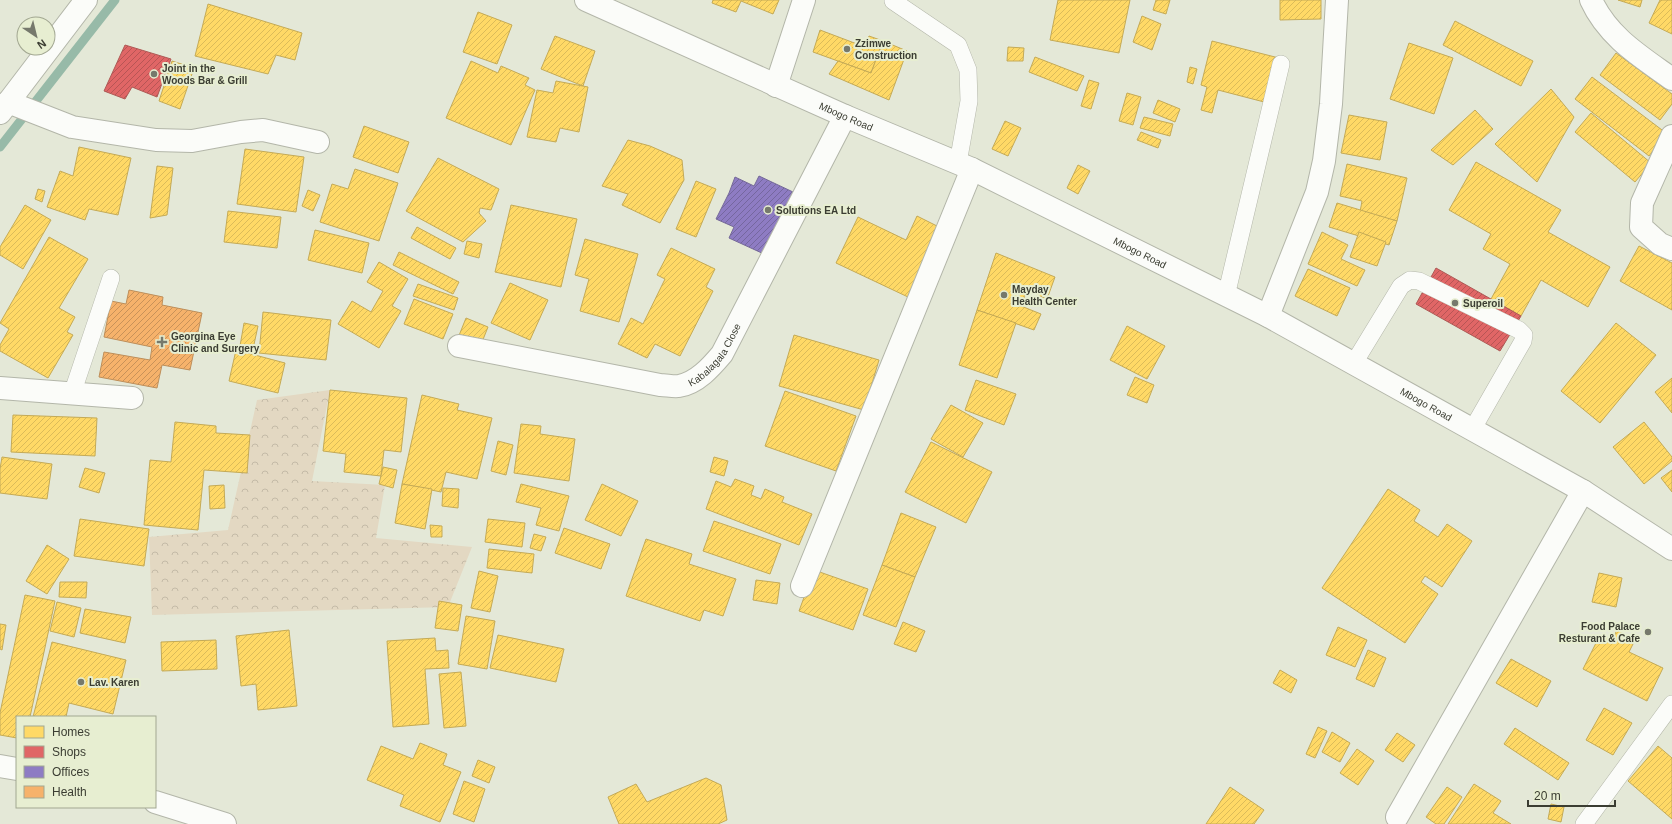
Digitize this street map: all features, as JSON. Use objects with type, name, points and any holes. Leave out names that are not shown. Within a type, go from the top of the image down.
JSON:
[{"type":"street","points":[[86,0],[4,107],[72,127],[156,140],[192,141],[241,132],[263,130],[318,142]]},
{"type":"street","name":"Mbogo Road","points":[[586,0],[776,86],[965,166],[1268,316],[1583,491],[1672,549]]},
{"type":"street","points":[[776,86],[804,0]]},
{"type":"street","points":[[1268,316],[1317,192],[1324,160],[1331,104],[1337,0]]},
{"type":"street","points":[[1591,0],[1607,27],[1627,46],[1672,79]]},
{"type":"street","name":"Kabalagala Close","points":[[459,346],[660,384],[679,386],[701,376],[722,354],[845,116]]},
{"type":"street","points":[[1672,136],[1642,203],[1641,227],[1660,244],[1672,249]]},
{"type":"street","points":[[802,586],[965,166]]},
{"type":"street","points":[[0,388],[132,398]]},
{"type":"street","points":[[1397,817],[1583,491]]},
{"type":"street","points":[[0,766],[16,769]]},
{"type":"street","points":[[156,802],[226,824]]},
{"type":"lane","points":[[893,1],[958,45],[968,70],[970,101],[965,166]]},
{"type":"lane","points":[[1226,296],[1280,64]]},
{"type":"lane","points":[[72,394],[111,278]]},
{"type":"lane","points":[[1354,363],[1401,286],[1410,280],[1419,281],[1519,330],[1524,335],[1523,341],[1472,430]]},
{"type":"lane","points":[[1584,824],[1672,704]]},
{"type":"green space","points":[[330,390],[312,481],[385,485],[376,538],[472,547],[448,607],[152,615],[149,537],[228,530],[257,400]]},
{"type":"building: Homes","points":[[713,0],[779,0],[773,14],[741,1],[736,12],[712,3]]},
{"type":"building: Homes","points":[[1058,0],[1130,0],[1119,53],[1050,40]]},
{"type":"building: Homes","points":[[1156,0],[1170,0],[1166,14],[1153,10]]},
{"type":"building: Homes","points":[[1280,0],[1321,0],[1321,19],[1280,20]]},
{"type":"building: Homes","points":[[1618,0],[1642,0],[1640,7]]},
{"type":"building: Homes","points":[[1660,0],[1672,0],[1672,34],[1649,23]]},
{"type":"building: Homes","points":[[208,4],[302,33],[295,60],[276,55],[268,74],[195,56]]},
{"type":"building: Homes","points":[[478,12],[512,25],[497,64],[463,52]]},
{"type":"building: Homes","points":[[1142,16],[1161,24],[1152,50],[1133,42]]},
{"type":"building: Homes","points":[[1455,21],[1533,61],[1521,86],[1443,45]]},
{"type":"building: Homes","name":"Zzimwe Construction","points":[[820,30],[865,47],[869,36],[883,41],[871,73],[813,52]]},
{"type":"building: Homes","points":[[555,36],[595,51],[583,86],[541,69]]},
{"type":"building: Homes","points":[[883,41],[907,51],[889,100],[829,74],[838,61],[871,73]]},
{"type":"building: Homes","points":[[1212,41],[1279,58],[1268,103],[1218,90],[1212,113],[1201,110],[1207,87],[1201,85]]},
{"type":"building: Homes","points":[[1409,43],[1453,58],[1434,114],[1390,99]]},
{"type":"building: Homes","points":[[1008,47],[1024,48],[1023,61],[1007,61]]},
{"type":"building: Homes","points":[[1616,53],[1672,94],[1672,104],[1660,120],[1600,75]]},
{"type":"building: Homes","points":[[1035,57],[1084,76],[1077,91],[1029,72]]},
{"type":"building: Homes","points":[[172,61],[194,68],[180,109],[159,101]]},
{"type":"building: Homes","points":[[471,61],[498,73],[501,66],[529,78],[525,85],[535,90],[511,145],[446,118]]},
{"type":"building: Homes","points":[[1190,67],[1197,69],[1193,84],[1187,82]]},
{"type":"building: Homes","points":[[1592,77],[1666,133],[1649,156],[1575,99]]},
{"type":"building: Homes","points":[[1089,80],[1099,83],[1091,109],[1081,106]]},
{"type":"building: Homes","points":[[556,81],[588,87],[579,132],[560,128],[556,142],[527,137],[537,90],[553,93]]},
{"type":"building: Homes","points":[[1551,89],[1574,117],[1537,182],[1495,144]]},
{"type":"building: Homes","points":[[1127,93],[1141,97],[1133,125],[1119,121]]},
{"type":"building: Homes","points":[[1158,100],[1180,109],[1175,122],[1153,113]]},
{"type":"building: Homes","points":[[1475,110],[1493,129],[1453,165],[1431,150]]},
{"type":"building: Homes","points":[[1591,113],[1651,163],[1635,182],[1575,132]]},
{"type":"building: Homes","points":[[1349,115],[1387,122],[1380,160],[1341,153]]},
{"type":"building: Homes","points":[[1144,117],[1173,124],[1170,136],[1140,128]]},
{"type":"building: Homes","points":[[1005,121],[1021,128],[1008,156],[992,149]]},
{"type":"building: Homes","points":[[364,126],[409,142],[398,173],[353,157]]},
{"type":"building: Homes","points":[[1141,132],[1161,140],[1158,148],[1137,140]]},
{"type":"building: Homes","points":[[628,140],[650,146],[682,160],[684,180],[660,223],[622,205],[628,194],[602,186]]},
{"type":"building: Homes","points":[[79,147],[131,158],[118,215],[89,209],[85,220],[47,207],[60,171],[73,176]]},
{"type":"building: Homes","points":[[245,149],[304,157],[296,212],[237,204]]},
{"type":"building: Homes","points":[[438,158],[499,189],[491,210],[480,208],[479,213],[486,221],[463,242],[406,211]]},
{"type":"building: Homes","points":[[1476,162],[1561,210],[1548,232],[1610,267],[1588,307],[1541,280],[1521,316],[1491,299],[1510,264],[1483,249],[1491,234],[1449,210]]},
{"type":"building: Homes","points":[[1347,164],[1407,178],[1397,221],[1360,212],[1362,201],[1340,196]]},
{"type":"building: Homes","points":[[1078,165],[1090,171],[1078,194],[1067,188]]},
{"type":"building: Homes","points":[[157,166],[173,168],[167,215],[150,218]]},
{"type":"building: Homes","points":[[355,169],[398,183],[379,241],[320,222],[332,184],[348,189]]},
{"type":"building: Homes","points":[[696,181],[716,189],[696,237],[676,229]]},
{"type":"building: Homes","points":[[38,189],[45,191],[42,202],[35,199]]},
{"type":"building: Homes","points":[[308,190],[320,195],[313,211],[302,206]]},
{"type":"building: Homes","points":[[1337,203],[1397,221],[1389,245],[1329,227]]},
{"type":"building: Homes","points":[[25,205],[51,220],[23,269],[0,255],[0,247]]},
{"type":"building: Homes","points":[[511,205],[577,219],[561,287],[495,272]]},
{"type":"building: Homes","points":[[228,211],[281,217],[277,248],[224,242]]},
{"type":"building: Homes","points":[[917,216],[941,228],[908,297],[836,263],[858,217],[906,240]]},
{"type":"building: Homes","points":[[417,227],[456,248],[450,259],[411,238]]},
{"type":"building: Homes","points":[[315,230],[369,243],[362,273],[308,260]]},
{"type":"building: Homes","points":[[1322,232],[1348,245],[1341,259],[1365,270],[1357,286],[1308,264]]},
{"type":"building: Homes","points":[[1359,232],[1386,242],[1377,266],[1350,257]]},
{"type":"building: Homes","points":[[49,237],[88,259],[59,308],[75,317],[67,332],[73,335],[48,378],[0,351],[0,345],[9,329],[0,323]]},
{"type":"building: Homes","points":[[585,239],[638,254],[619,322],[580,311],[589,279],[575,275]]},
{"type":"building: Homes","points":[[467,241],[482,244],[479,258],[464,254]]},
{"type":"building: Homes","points":[[1639,246],[1672,263],[1672,310],[1620,281]]},
{"type":"building: Homes","points":[[671,248],[715,269],[706,287],[713,291],[680,356],[655,344],[647,358],[618,344],[631,318],[643,324],[665,279],[657,275]]},
{"type":"building: Homes","points":[[399,252],[459,282],[453,294],[393,265]]},
{"type":"building: Homes","name":"Mayday Health Center","points":[[996,253],[1055,277],[1047,299],[1027,291],[1021,306],[1041,314],[1034,330],[977,310]]},
{"type":"building: Homes","points":[[379,262],[408,279],[392,306],[401,311],[379,348],[338,324],[352,301],[371,312],[383,291],[367,282]]},
{"type":"building: Homes","points":[[1308,269],[1350,288],[1337,316],[1295,296]]},
{"type":"building: Homes","points":[[510,283],[548,300],[530,340],[491,323]]},
{"type":"building: Homes","points":[[418,284],[458,298],[454,310],[413,296]]},
{"type":"building: Homes","points":[[414,299],[453,314],[443,339],[404,324]]},
{"type":"building: Homes","points":[[977,310],[1016,323],[997,378],[959,365]]},
{"type":"building: Homes","points":[[263,312],[331,320],[326,360],[259,353]]},
{"type":"building: Homes","points":[[466,318],[488,327],[480,347],[458,338]]},
{"type":"building: Homes","points":[[244,323],[258,326],[253,349],[240,346]]},
{"type":"building: Homes","points":[[1616,323],[1656,355],[1600,423],[1561,391]]},
{"type":"building: Homes","points":[[1127,326],[1165,346],[1147,379],[1110,360]]},
{"type":"building: Homes","points":[[794,335],[879,360],[864,410],[779,386]]},
{"type":"building: Homes","points":[[236,350],[285,363],[278,393],[229,381]]},
{"type":"building: Homes","points":[[1135,377],[1154,385],[1147,403],[1127,395]]},
{"type":"building: Homes","points":[[1672,378],[1672,413],[1655,392]]},
{"type":"building: Homes","points":[[976,380],[1016,394],[1004,425],[965,410]]},
{"type":"building: Homes","points":[[330,390],[407,398],[401,452],[384,450],[381,476],[344,472],[346,454],[323,451]]},
{"type":"building: Homes","points":[[785,391],[856,416],[836,471],[765,446]]},
{"type":"building: Homes","points":[[422,395],[459,404],[457,410],[492,418],[477,479],[446,472],[441,492],[402,484]]},
{"type":"building: Homes","points":[[951,405],[983,423],[963,457],[931,439]]},
{"type":"building: Homes","points":[[13,415],[97,418],[95,456],[11,452]]},
{"type":"building: Homes","points":[[175,422],[216,426],[216,433],[250,435],[247,473],[204,470],[198,530],[144,525],[150,460],[171,462]]},
{"type":"building: Homes","points":[[1644,422],[1672,457],[1672,461],[1644,484],[1613,447]]},
{"type":"building: Homes","points":[[521,424],[541,426],[540,434],[575,439],[569,481],[514,473]]},
{"type":"building: Homes","points":[[498,441],[513,445],[506,475],[491,471]]},
{"type":"building: Homes","points":[[931,442],[992,472],[966,523],[905,492]]},
{"type":"building: Homes","points":[[2,457],[52,464],[47,499],[0,493],[0,469]]},
{"type":"building: Homes","points":[[714,457],[728,461],[724,476],[710,472]]},
{"type":"building: Homes","points":[[383,467],[397,470],[393,488],[379,484]]},
{"type":"building: Homes","points":[[85,468],[105,473],[99,493],[79,487]]},
{"type":"building: Homes","points":[[1672,470],[1672,492],[1661,478]]},
{"type":"building: Homes","points":[[735,479],[754,486],[751,495],[761,499],[765,489],[784,497],[782,502],[812,514],[799,545],[706,509],[716,481],[731,487]]},
{"type":"building: Homes","points":[[402,484],[432,489],[425,529],[395,523]]},
{"type":"building: Homes","points":[[521,484],[569,496],[559,531],[536,525],[541,508],[516,502]]},
{"type":"building: Homes","points":[[602,484],[638,501],[621,536],[585,520]]},
{"type":"building: Homes","points":[[224,485],[225,508],[210,509],[209,486]]},
{"type":"building: Homes","points":[[443,488],[459,489],[458,508],[442,506]]},
{"type":"building: Homes","points":[[1388,489],[1420,510],[1414,521],[1438,537],[1447,524],[1472,541],[1442,587],[1425,576],[1421,582],[1438,594],[1405,643],[1322,588]]},
{"type":"building: Homes","points":[[901,513],[936,527],[915,577],[882,565]]},
{"type":"building: Homes","points":[[80,519],[149,529],[144,566],[74,556]]},
{"type":"building: Homes","points":[[488,519],[525,523],[522,547],[485,542]]},
{"type":"building: Homes","points":[[714,521],[781,544],[770,574],[703,551]]},
{"type":"building: Homes","points":[[430,525],[442,526],[442,537],[431,537]]},
{"type":"building: Homes","points":[[564,528],[610,544],[601,569],[555,553]]},
{"type":"building: Homes","points":[[534,534],[546,537],[541,551],[530,548]]},
{"type":"building: Homes","points":[[646,539],[692,554],[689,564],[736,579],[723,616],[704,610],[700,621],[626,596]]},
{"type":"building: Homes","points":[[47,545],[69,559],[47,594],[26,581]]},
{"type":"building: Homes","points":[[489,549],[534,554],[532,573],[487,568]]},
{"type":"building: Homes","points":[[882,565],[915,577],[896,627],[863,615]]},
{"type":"building: Homes","points":[[814,570],[868,589],[853,630],[799,611]]},
{"type":"building: Homes","points":[[479,571],[498,576],[490,612],[471,608]]},
{"type":"building: Homes","points":[[1599,573],[1622,578],[1616,607],[1592,602]]},
{"type":"building: Homes","points":[[756,580],[780,583],[777,604],[753,600]]},
{"type":"building: Homes","points":[[60,582],[87,582],[86,598],[59,597]]},
{"type":"building: Homes","points":[[25,595],[55,601],[30,716],[16,716],[16,738],[0,735],[0,713]]},
{"type":"building: Homes","points":[[439,601],[462,605],[458,631],[435,628]]},
{"type":"building: Homes","points":[[57,602],[81,608],[74,637],[50,631]]},
{"type":"building: Homes","points":[[85,609],[131,617],[125,643],[80,633]]},
{"type":"building: Homes","points":[[466,616],[495,621],[487,669],[458,664]]},
{"type":"building: Homes","points":[[903,622],[925,631],[916,652],[894,644]]},
{"type":"building: Homes","points":[[0,624],[6,625],[2,650],[0,649]]},
{"type":"building: Homes","points":[[1338,627],[1367,640],[1355,667],[1326,655]]},
{"type":"building: Homes","points":[[289,630],[297,706],[258,710],[256,684],[241,686],[236,636]]},
{"type":"building: Homes","points":[[1617,630],[1635,640],[1629,652],[1663,668],[1647,701],[1583,669],[1600,635],[1612,640]]},
{"type":"building: Homes","points":[[498,635],[564,649],[556,682],[490,668]]},
{"type":"building: Homes","points":[[435,638],[436,651],[448,650],[449,668],[425,669],[429,724],[393,727],[387,641]]},
{"type":"building: Homes","points":[[216,640],[217,669],[162,671],[161,642]]},
{"type":"building: Homes","name":"Lav. Karen","points":[[52,642],[126,660],[113,714],[69,703],[66,716],[33,716]]},
{"type":"building: Homes","points":[[1368,650],[1386,658],[1374,687],[1356,679]]},
{"type":"building: Homes","points":[[1511,659],[1551,681],[1537,707],[1496,683]]},
{"type":"building: Homes","points":[[1280,670],[1297,680],[1291,693],[1273,683]]},
{"type":"building: Homes","points":[[461,672],[466,726],[444,728],[439,674]]},
{"type":"building: Homes","points":[[1604,708],[1632,723],[1613,755],[1586,740]]},
{"type":"building: Homes","points":[[1318,727],[1327,731],[1315,758],[1306,754]]},
{"type":"building: Homes","points":[[1515,728],[1569,763],[1558,780],[1504,744]]},
{"type":"building: Homes","points":[[1332,732],[1350,743],[1340,762],[1322,752]]},
{"type":"building: Homes","points":[[1397,733],[1415,745],[1403,762],[1385,750]]},
{"type":"building: Homes","points":[[420,743],[447,754],[443,765],[461,772],[440,822],[400,806],[404,795],[367,780],[381,746],[413,759]]},
{"type":"building: Homes","points":[[1658,746],[1672,758],[1672,819],[1628,781]]},
{"type":"building: Homes","points":[[1357,749],[1374,761],[1358,785],[1340,773]]},
{"type":"building: Homes","points":[[478,760],[495,767],[489,783],[472,776]]},
{"type":"building: Homes","points":[[706,778],[721,785],[727,820],[718,824],[619,824],[608,797],[636,784],[647,802]]},
{"type":"building: Homes","points":[[464,781],[485,789],[474,822],[453,814]]},
{"type":"building: Homes","points":[[1474,784],[1501,801],[1493,813],[1511,824],[1448,824]]},
{"type":"building: Homes","points":[[1230,787],[1264,810],[1254,824],[1206,824]]},
{"type":"building: Homes","points":[[1447,787],[1462,797],[1444,824],[1436,824],[1426,817]]},
{"type":"building: Homes","points":[[1551,804],[1564,807],[1561,822],[1548,819]]},
{"type":"building: Shops","points":[[125,45],[171,59],[157,97],[132,87],[125,99],[104,91]]},
{"type":"building: Shops","points":[[1436,268],[1521,316],[1500,351],[1416,304]]},
{"type":"building: Offices","points":[[759,176],[793,192],[764,254],[729,238],[734,227],[716,219],[735,177],[754,186]]},
{"type":"building: Health","name":"Georgina Eye Clinic and Surgery","points":[[129,290],[163,297],[162,305],[202,313],[190,370],[162,365],[157,388],[99,377],[104,352],[150,360],[152,347],[104,337],[111,301],[126,304]]},
{"type":"waterway","points":[[0,147],[115,0]]},
{"type":"place","name":"Zzimwe Construction","points":[[847,49]]},
{"type":"place","name":"Joint in the Woods Bar & Grill","points":[[154,74]]},
{"type":"place","name":"Solutions EA Ltd","points":[[768,210]]},
{"type":"place","name":"Mayday Health Center","points":[[1004,295]]},
{"type":"place","name":"Superoil","points":[[1455,303]]},
{"type":"place","name":"Georgina Eye Clinic and Surgery","points":[[162,342]]},
{"type":"place","name":"Food Palace Resturant & Cafe","points":[[1648,632]]},
{"type":"place","name":"Lav. Karen","points":[[81,682]]}]
